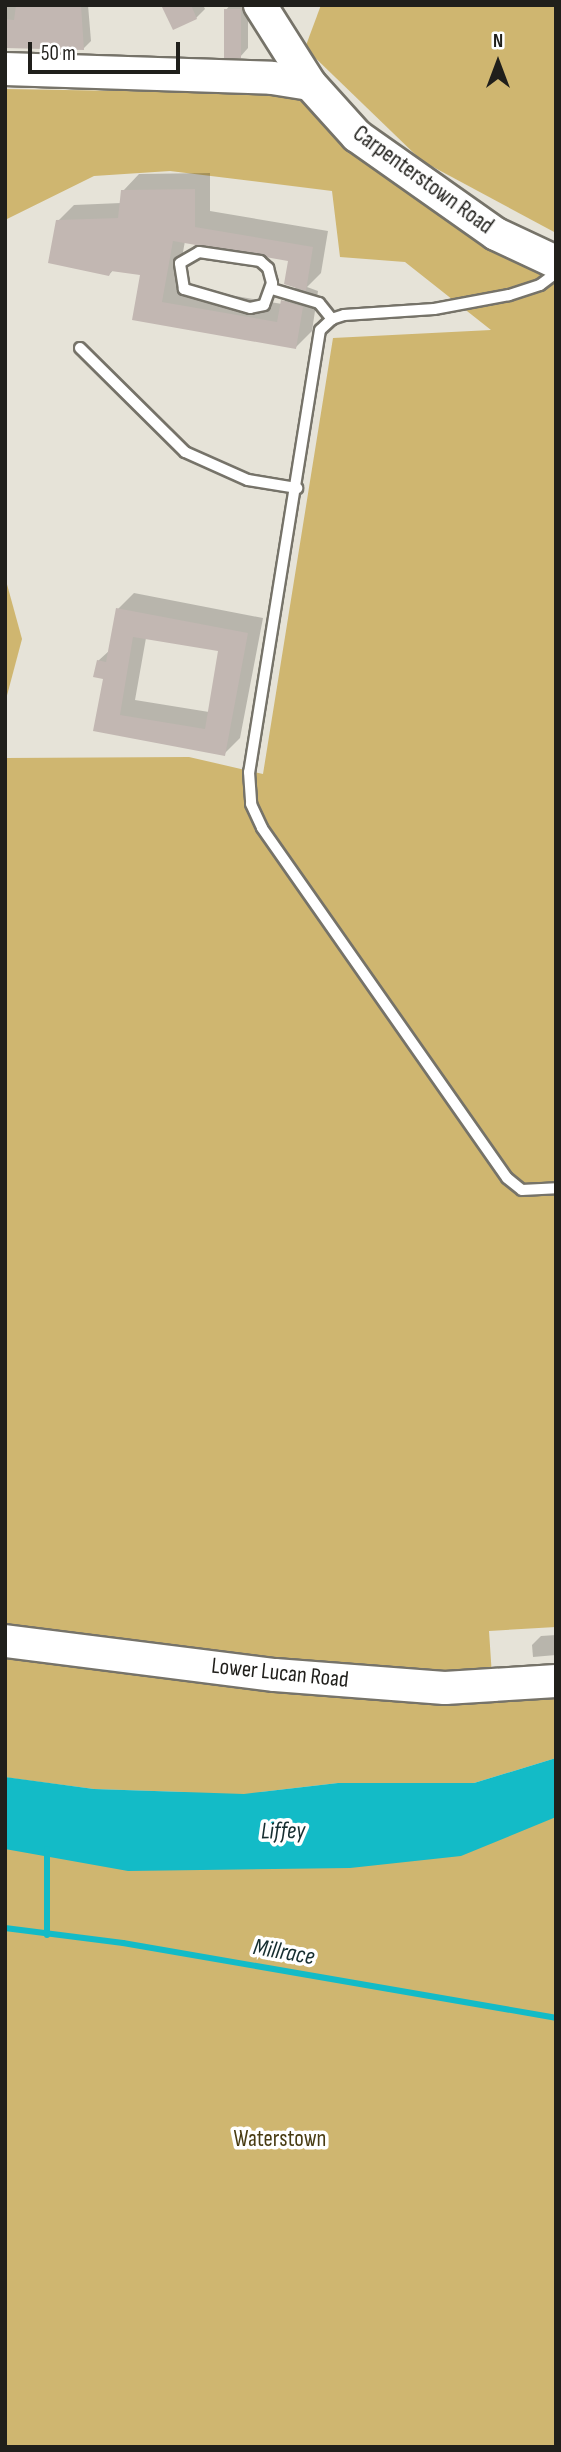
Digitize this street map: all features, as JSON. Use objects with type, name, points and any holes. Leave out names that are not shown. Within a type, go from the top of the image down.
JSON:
[{"type":"street","name":"Carpenterstown Road","points":[[260,5],[310,84],[357,135],[419,183],[496,234],[556,262]]},
{"type":"street","points":[[5,69],[272,78],[310,84]]},
{"type":"street","name":"Lower Lucan Road","points":[[5,1641],[275,1675],[445,1688],[556,1681]]},
{"type":"lane","points":[[200,252],[260,261],[268,268],[272,289],[264,305],[250,308],[197,296],[184,289],[180,263],[200,252]]},
{"type":"lane","points":[[556,273],[540,285],[509,295],[434,309],[332,319],[320,330],[313,358],[297,488],[249,772],[251,804],[279,855],[507,1178],[523,1190],[556,1188]]},
{"type":"lane","points":[[272,289],[319,303],[332,319]]},
{"type":"lane","points":[[80,348],[185,452],[247,480],[297,488]]},
{"type":"green space","points":[[321,5],[556,5],[556,233],[422,161],[305,48]]},
{"type":"green space","points":[[5,89],[305,94],[556,269],[556,1627],[489,1631],[492,1676],[348,1670],[5,1630],[5,758],[189,757],[263,774],[333,338],[491,330],[405,262],[340,257],[332,191],[170,171],[94,176],[5,220]]},
{"type":"green space","points":[[5,577],[22,639],[5,703]]},
{"type":"green space","points":[[5,1656],[556,1693],[556,1758],[474,1783],[338,1783],[244,1794],[94,1789],[10,1778],[5,1777]]},
{"type":"green space","name":"Waterstown","points":[[5,1792],[556,1792],[556,2447],[5,2447]]},
{"type":"water","name":"Liffey","points":[[556,1758],[556,1817],[461,1856],[350,1868],[128,1871],[5,1849],[5,1777],[94,1789],[244,1794],[338,1783],[474,1783]]},
{"type":"building","points":[[16,5],[81,5],[84,50],[5,48],[5,19],[14,20]]},
{"type":"building","points":[[161,5],[191,5],[197,19],[173,30]]},
{"type":"building","points":[[224,9],[241,9],[241,58],[224,58]]},
{"type":"building","points":[[195,189],[195,227],[313,247],[306,291],[284,284],[288,261],[173,241],[162,302],[277,322],[281,300],[303,307],[296,349],[132,320],[140,275],[111,271],[109,276],[48,263],[56,220],[118,218],[121,190]]},
{"type":"building","points":[[116,608],[248,633],[225,756],[93,731],[103,679],[93,677],[97,660],[106,662]],"holes":[[[133,637],[218,651],[205,729],[120,715]]]},
{"type":"waterway","points":[[47,1849],[47,1935]]},
{"type":"waterway","name":"Millrace","points":[[5,1928],[123,1943],[556,2018]]}]
